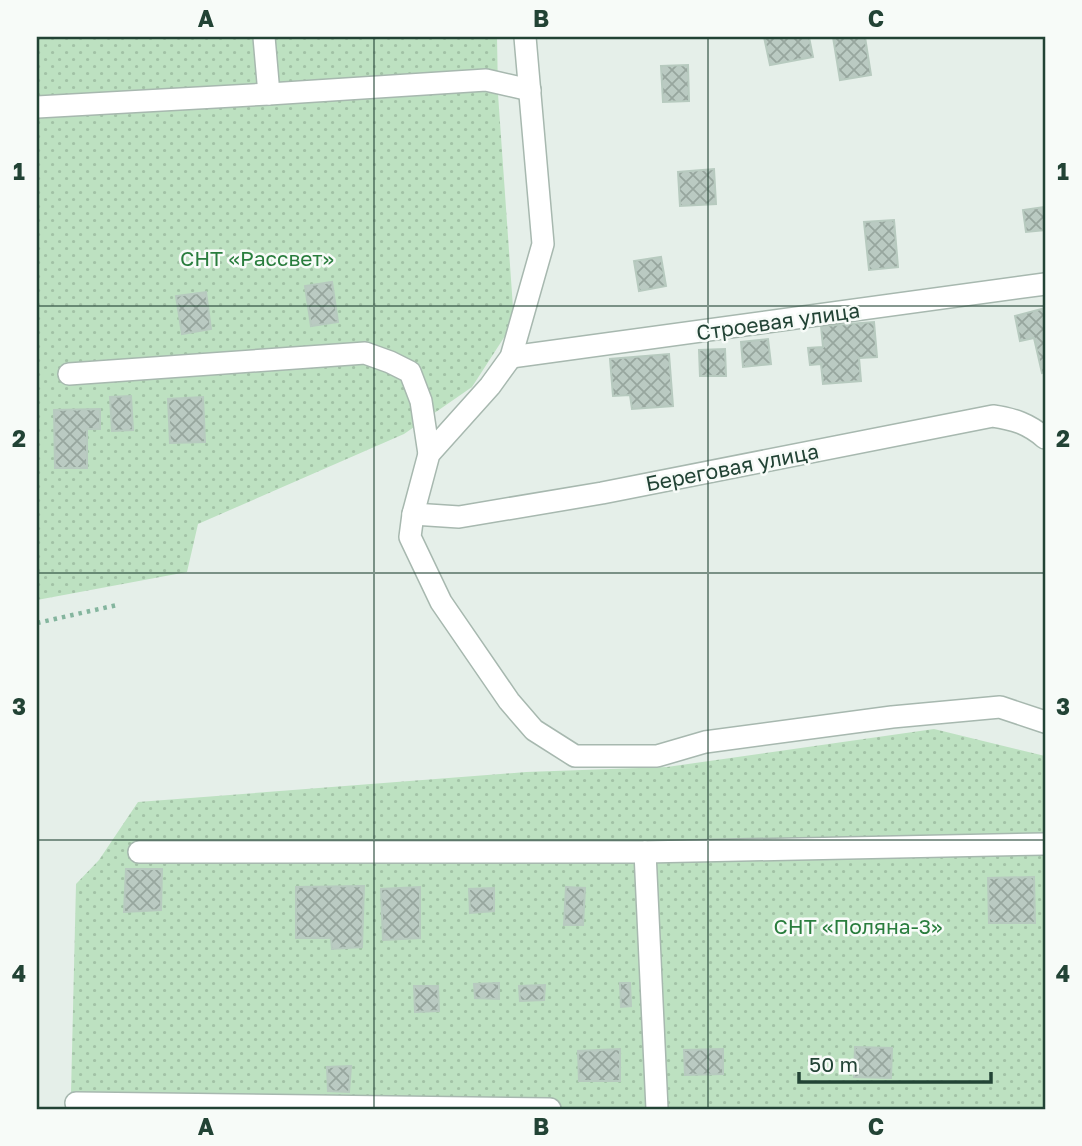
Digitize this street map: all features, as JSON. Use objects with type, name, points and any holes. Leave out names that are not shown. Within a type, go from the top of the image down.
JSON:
[{"type":"street","points":[[264,37],[269,94]]},
{"type":"street","points":[[429,454],[490,386],[511,357],[543,244],[525,37]]},
{"type":"street","points":[[37,107],[486,79],[530,90]]},
{"type":"street","name":"Строевая улица","points":[[511,357],[1045,284]]},
{"type":"street","points":[[69,374],[365,353],[410,372],[421,401],[429,454],[413,514],[410,537],[440,602],[509,701],[534,730],[575,757],[657,756],[705,742],[892,716],[1000,707],[1045,722]]},
{"type":"street","name":"Береговая улица","points":[[413,514],[459,517],[576,498],[993,416],[1013,419],[1034,428],[1045,438]]},
{"type":"street","points":[[139,852],[645,852],[1045,844]]},
{"type":"street","points":[[645,852],[657,1109]]},
{"type":"street","points":[[76,1103],[550,1109]]},
{"type":"path","points":[[37,623],[117,605]]},
{"type":"green space","name":"СНТ «Рассвет»","points":[[37,37],[497,37],[498,94],[514,322],[472,387],[404,434],[198,524],[187,572],[37,600]]},
{"type":"green space","name":"СНТ «Поляна-3»","points":[[934,729],[1045,756],[1045,1109],[73,1109],[71,1093],[76,884],[99,860],[138,802],[526,772],[667,767]]},
{"type":"building","points":[[764,37],[809,37],[813,57],[770,65]]},
{"type":"building","points":[[833,37],[865,37],[871,75],[840,80]]},
{"type":"building","points":[[688,65],[689,101],[663,102],[661,66]]},
{"type":"building","points":[[714,169],[716,204],[680,206],[678,172]]},
{"type":"building","points":[[1045,207],[1045,230],[1026,232],[1023,210]]},
{"type":"building","points":[[894,220],[898,267],[869,270],[864,222]]},
{"type":"building","points":[[661,257],[666,286],[639,291],[634,261]]},
{"type":"building","points":[[332,282],[338,322],[311,326],[305,286]]},
{"type":"building","points":[[206,292],[211,329],[182,334],[176,296]]},
{"type":"building","points":[[1045,308],[1045,372],[1042,373],[1034,338],[1020,341],[1015,316]]},
{"type":"building","points":[[874,322],[877,357],[859,358],[861,381],[823,384],[821,364],[810,365],[808,348],[823,347],[821,326]]},
{"type":"building","points":[[768,339],[771,364],[743,367],[741,342]]},
{"type":"building","points":[[725,349],[726,376],[700,376],[699,350]]},
{"type":"building","points":[[669,354],[673,406],[632,409],[630,395],[613,396],[610,359]]},
{"type":"building","points":[[131,396],[133,430],[112,431],[110,397]]},
{"type":"building","points":[[203,397],[205,442],[170,443],[168,399]]},
{"type":"building","points":[[100,409],[100,429],[87,429],[87,468],[55,468],[54,410]]},
{"type":"building","points":[[126,869],[162,869],[161,910],[124,912]]},
{"type":"building","points":[[1034,877],[1035,923],[989,923],[988,878]]},
{"type":"building","points":[[364,886],[362,947],[332,949],[331,938],[296,938],[296,887]]},
{"type":"building","points":[[420,887],[420,938],[383,940],[381,889]]},
{"type":"building","points":[[566,887],[585,888],[583,925],[564,925]]},
{"type":"building","points":[[494,888],[494,911],[470,913],[469,889]]},
{"type":"building","points":[[499,983],[499,999],[475,998],[474,984]]},
{"type":"building","points":[[620,983],[630,983],[631,1006],[621,1007]]},
{"type":"building","points":[[545,985],[544,1000],[520,1001],[519,986]]},
{"type":"building","points":[[414,986],[438,986],[439,1011],[415,1012]]},
{"type":"building","points":[[855,1047],[892,1048],[891,1078],[854,1077]]},
{"type":"building","points":[[620,1049],[620,1081],[579,1081],[578,1051]]},
{"type":"building","points":[[723,1049],[723,1074],[685,1075],[684,1050]]},
{"type":"building","points":[[351,1066],[349,1092],[328,1091],[327,1067]]}]
